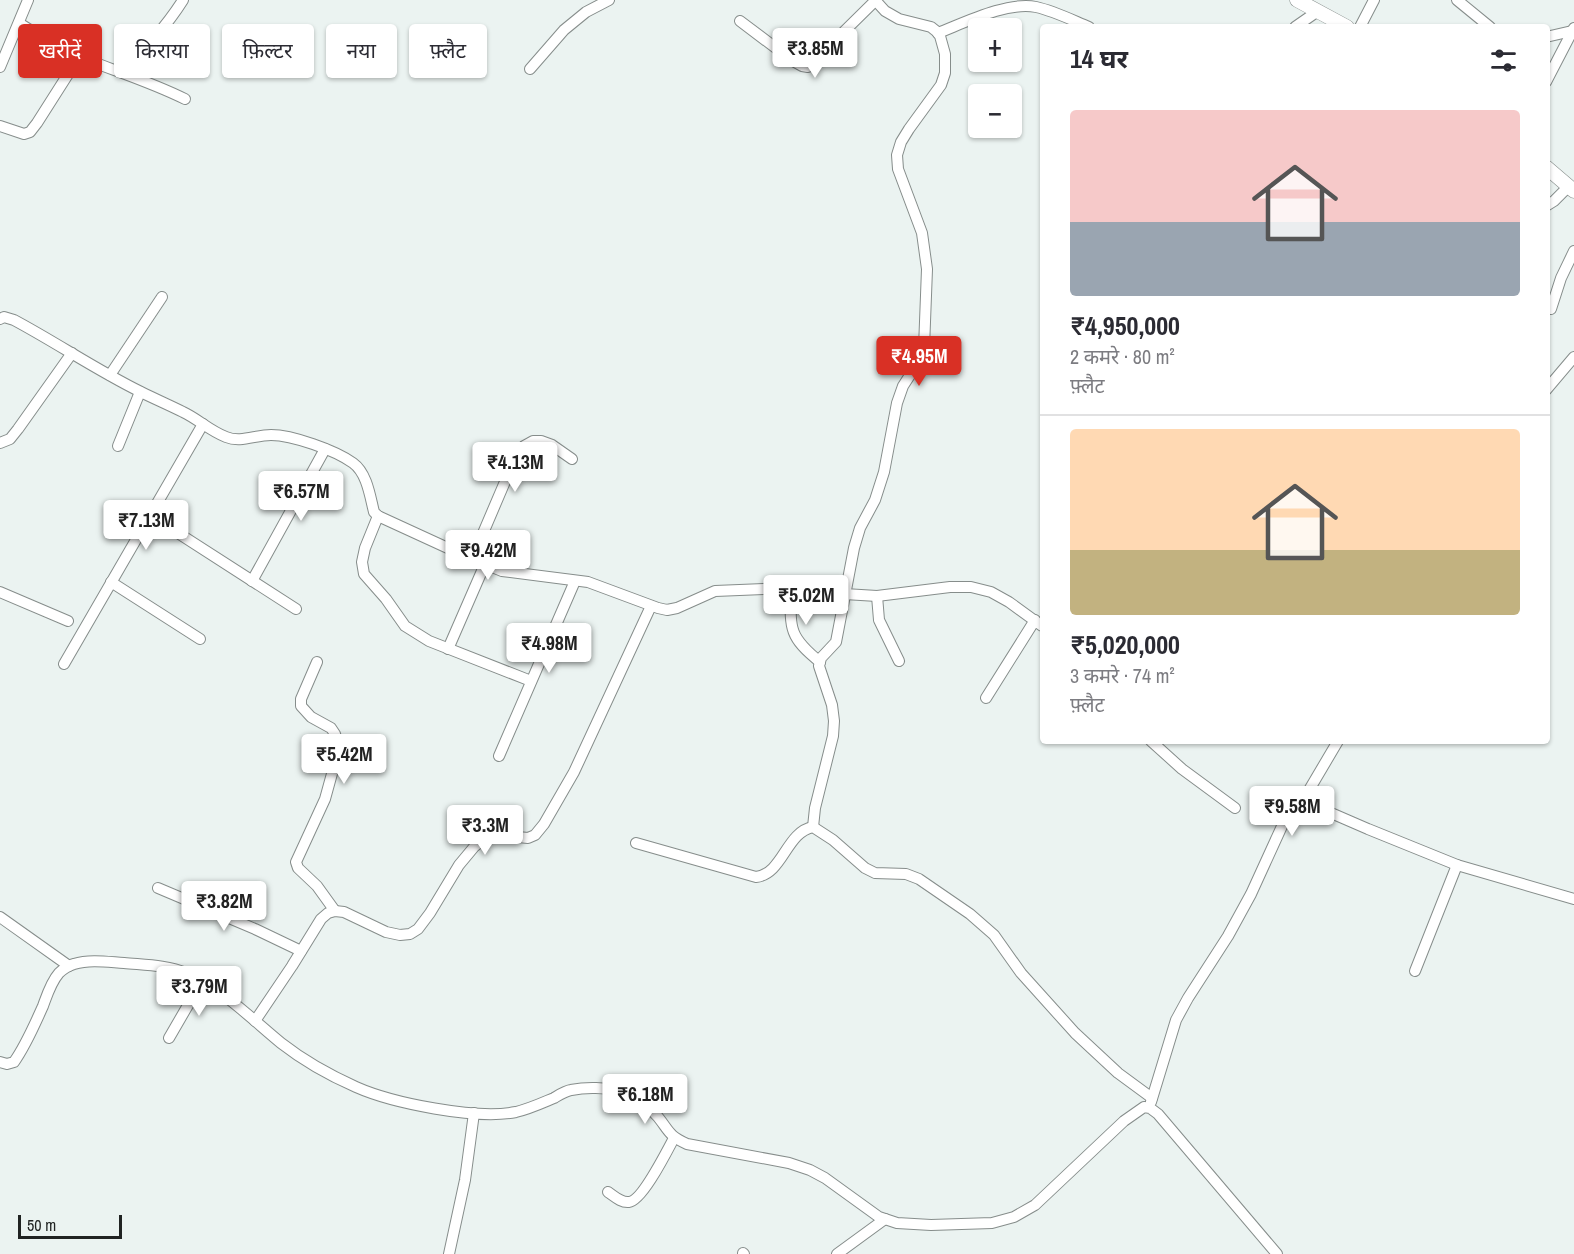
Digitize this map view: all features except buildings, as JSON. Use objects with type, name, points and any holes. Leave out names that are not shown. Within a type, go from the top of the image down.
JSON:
[{"type":"street","points":[[0,67],[28,0]]},
{"type":"street","points":[[166,24],[183,0]]},
{"type":"street","points":[[530,69],[564,30],[586,12],[609,0]]},
{"type":"street","points":[[740,21],[793,61],[808,67],[875,0],[885,11],[899,19],[931,27],[940,36],[945,54],[945,72],[941,85],[909,129],[897,155],[898,169],[922,232],[927,269],[924,348],[921,358],[903,386],[897,403],[885,472],[875,500],[860,528],[854,548],[836,642],[821,658],[819,666],[832,705],[834,721],[813,827]]},
{"type":"street","points":[[1297,0],[1342,24]]},
{"type":"street","points":[[1362,24],[1374,0]]},
{"type":"street","points":[[1458,0],[1486,24]]},
{"type":"street","points":[[938,33],[993,12],[1015,7],[1041,8],[1081,24]]},
{"type":"street","points":[[1304,24],[1318,11]]},
{"type":"street","points":[[1550,36],[1573,30]]},
{"type":"street","points":[[1550,74],[1573,30]]},
{"type":"street","points":[[0,126],[24,134],[30,132],[66,78]]},
{"type":"street","points":[[137,78],[185,99]]},
{"type":"street","points":[[1550,170],[1572,188],[1550,204]]},
{"type":"street","points":[[1551,309],[1561,278],[1574,251]]},
{"type":"street","points":[[110,375],[162,297]]},
{"type":"street","points":[[0,319],[4,317],[14,320],[140,392],[185,413],[229,438],[242,440],[272,435],[305,442],[343,457],[355,464],[364,478],[374,512],[378,516],[501,571],[588,582],[667,610],[677,608],[715,591],[764,589],[877,596],[950,587],[971,587],[991,592],[1039,623],[986,698]]},
{"type":"street","points":[[0,443],[10,439],[18,429],[72,353]]},
{"type":"street","points":[[1550,385],[1574,357]]},
{"type":"street","points":[[118,446],[140,392]]},
{"type":"street","points":[[64,664],[203,424]]},
{"type":"street","points":[[472,559],[504,484],[524,446],[532,441],[541,441],[552,445],[572,459]]},
{"type":"street","points":[[252,581],[325,449]]},
{"type":"street","points":[[150,515],[296,609]]},
{"type":"street","points":[[378,516],[365,549],[362,562],[364,574],[405,626],[429,642],[531,681]]},
{"type":"street","points":[[448,649],[484,564]]},
{"type":"street","points":[[499,756],[575,580]]},
{"type":"street","points":[[111,582],[200,639]]},
{"type":"street","points":[[791,591],[790,621],[795,636],[801,646],[820,662]]},
{"type":"street","points":[[0,592],[68,621]]},
{"type":"street","points":[[877,596],[879,620],[899,661]]},
{"type":"street","points":[[255,1021],[321,919],[328,913],[344,912],[386,932],[400,935],[410,934],[418,929],[430,913],[459,865],[486,837],[498,835],[528,838],[535,835],[544,824],[574,772],[651,606]]},
{"type":"street","points":[[317,662],[301,699],[302,706],[311,717],[331,728],[336,734],[337,741],[333,770],[325,799],[296,862],[298,868],[317,886],[335,911]]},
{"type":"street","points":[[1154,744],[1182,769],[1235,808]]},
{"type":"street","points":[[0,1062],[7,1064],[14,1062],[27,1042],[52,984],[59,972],[69,966],[89,961],[166,968],[185,972],[202,981],[307,1062],[366,1092],[395,1100],[492,1114],[516,1112],[570,1090],[599,1088],[620,1092],[643,1104],[657,1116],[674,1138],[687,1144],[789,1163],[810,1170],[825,1178],[879,1217],[897,1223],[931,1225],[992,1223],[1014,1217],[1035,1205],[1136,1112],[1150,1103],[1176,1020],[1251,894],[1288,813],[1302,802],[1336,744]]},
{"type":"street","points":[[1302,802],[1457,865],[1574,899]]},
{"type":"street","points":[[636,843],[756,878],[763,877],[770,872],[799,834],[813,827],[833,840],[865,868],[875,873],[906,874],[919,879],[970,914],[994,936],[1021,974],[1075,1033],[1150,1103],[1277,1254]]},
{"type":"street","points":[[1415,971],[1457,865]]},
{"type":"street","points":[[158,888],[301,951]]},
{"type":"street","points":[[0,917],[69,966]]},
{"type":"street","points":[[169,1038],[202,981]]},
{"type":"street","points":[[448,1254],[465,1180],[474,1113]]},
{"type":"street","points":[[608,1192],[623,1202],[634,1201],[643,1191],[674,1138]]},
{"type":"street","points":[[837,1254],[885,1219]]}]
